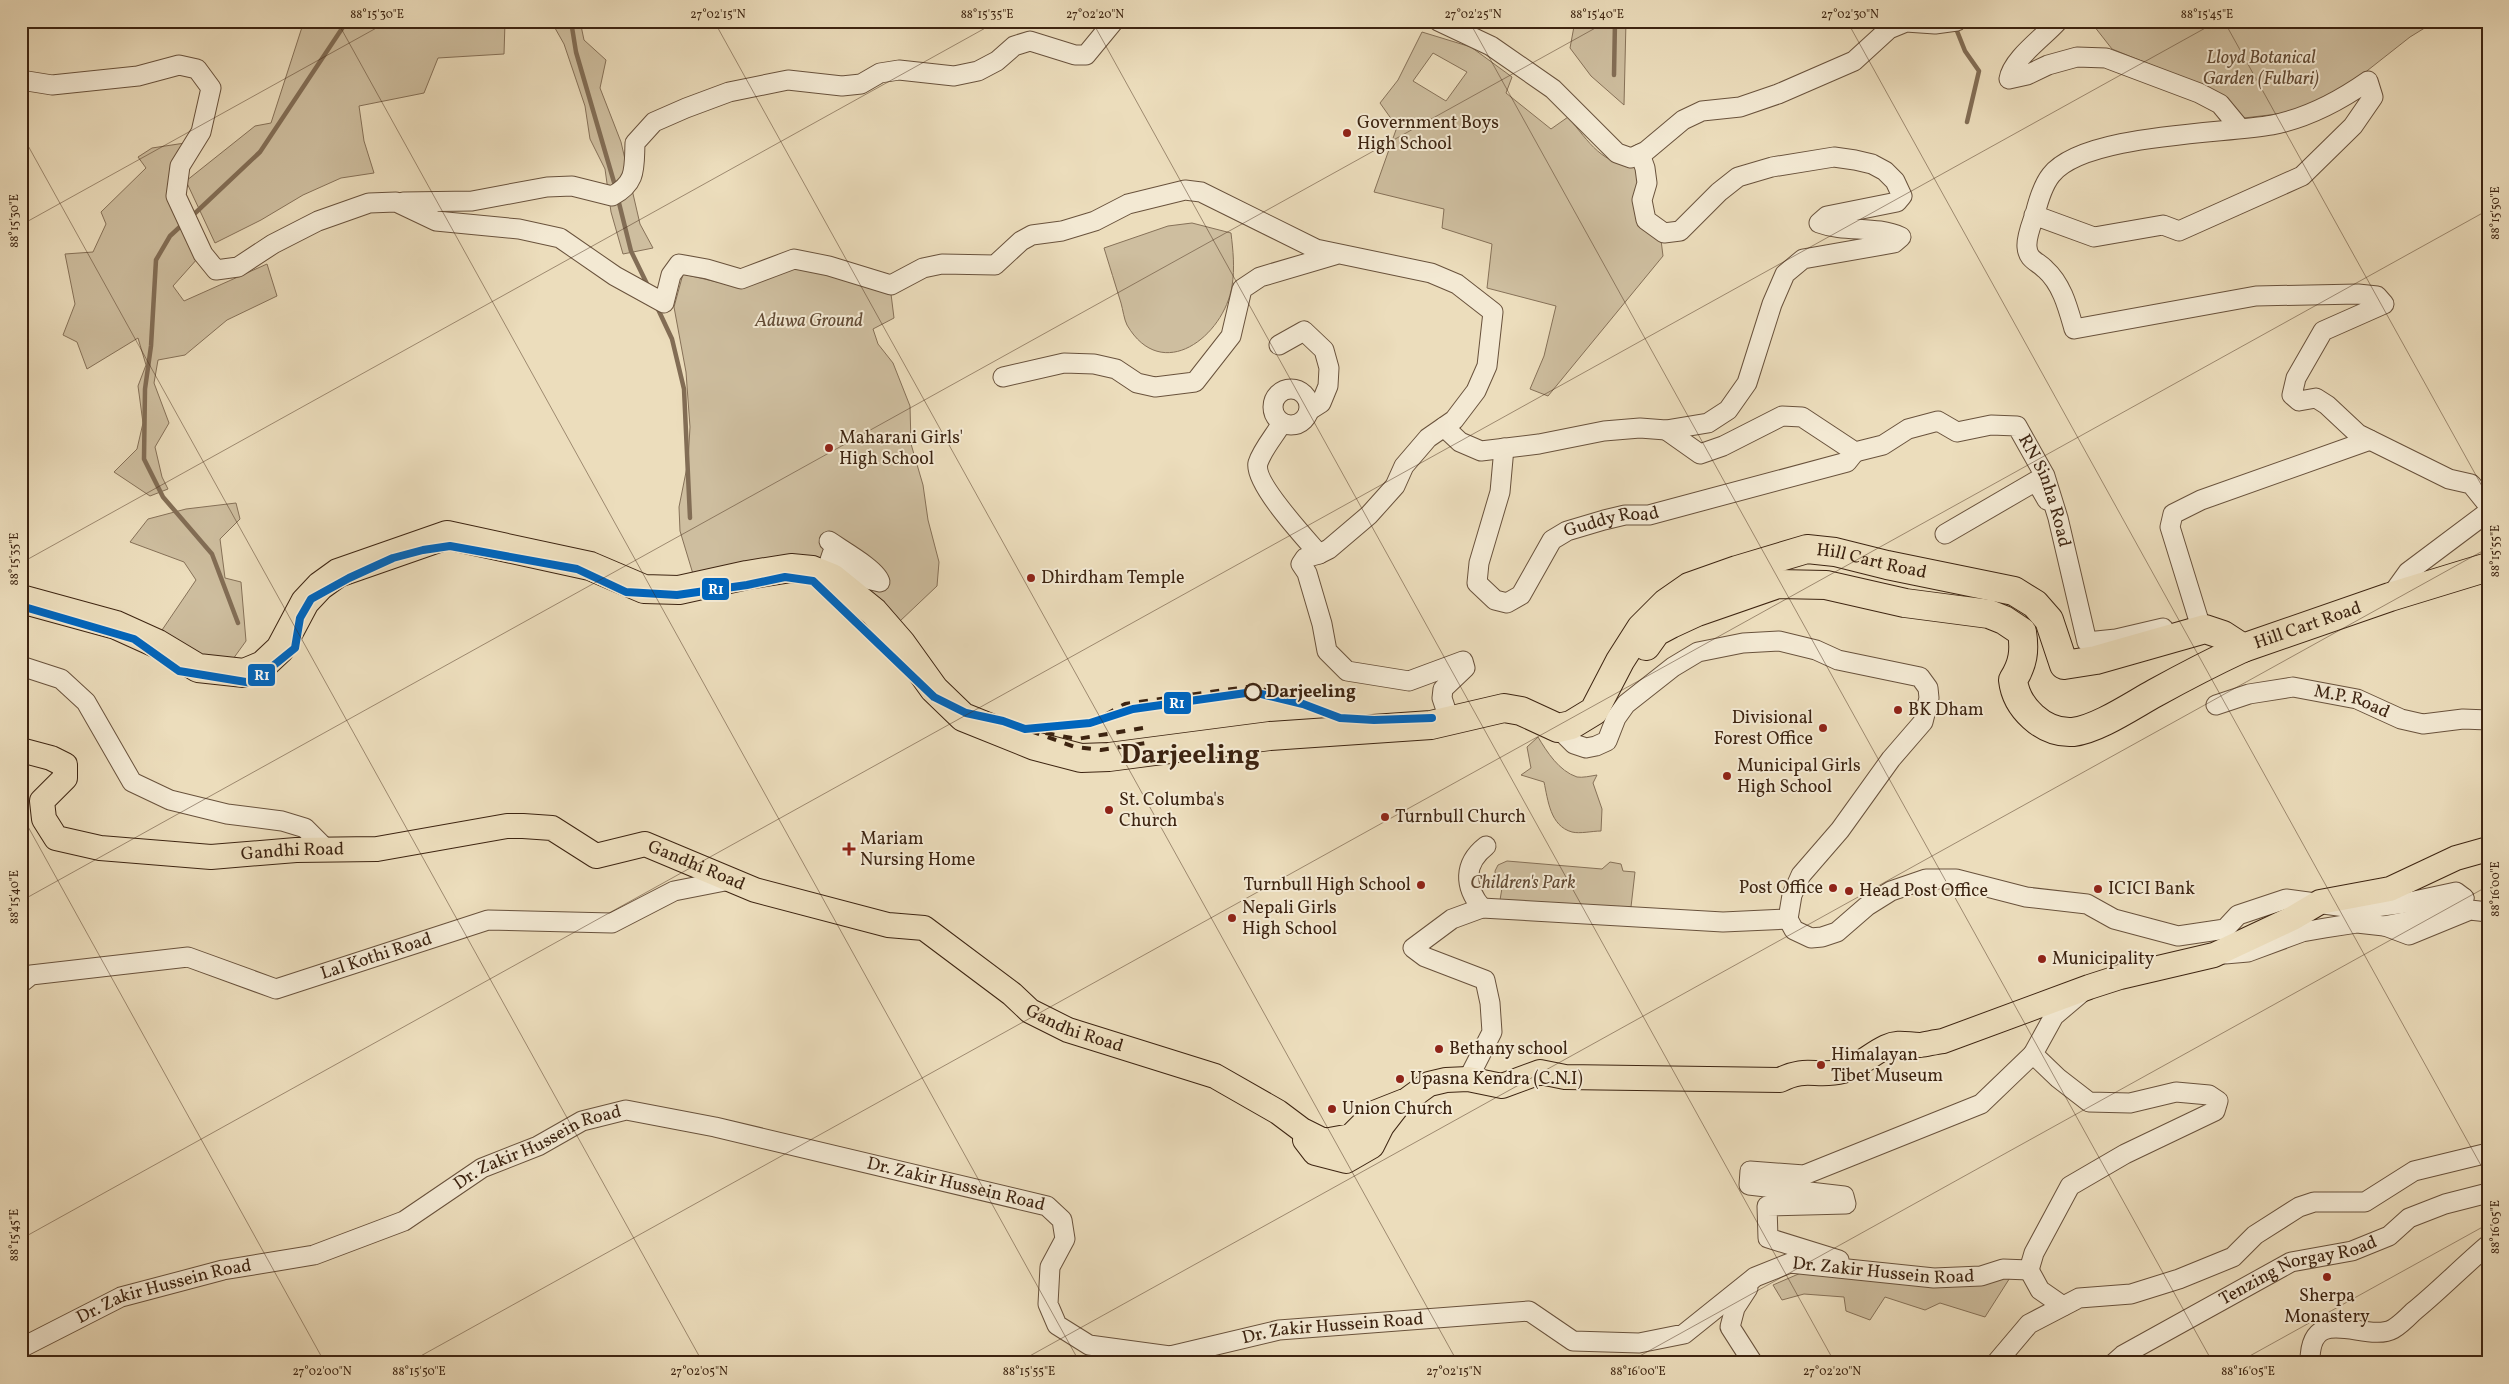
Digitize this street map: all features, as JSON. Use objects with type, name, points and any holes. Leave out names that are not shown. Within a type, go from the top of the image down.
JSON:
[{"type":"highway","points":[[21,599],[116,625],[158,644],[198,668],[244,672],[263,664],[280,649],[305,602],[320,586],[338,573],[447,536],[590,566],[644,589],[679,590],[756,573],[791,568],[812,570],[832,578],[874,612],[901,642],[934,689],[963,716],[1035,746],[1081,758],[1270,736],[1385,729],[1450,722],[1485,711],[1504,708],[1521,711],[1558,728]]},
{"type":"highway","name":"Hill Cart Road","points":[[1558,728],[1584,718],[1594,711],[1600,704],[1620,661],[1641,628],[1666,603],[1688,587],[1737,570],[1807,550],[1836,552],[1887,565],[2014,591],[2035,604],[2049,620],[2064,665],[2096,660],[2202,625],[2245,647],[2390,597],[2488,567]]},
{"type":"highway","points":[[1600,704],[1616,694],[1636,660],[1656,632],[1697,612],[1778,584],[1826,585],[1905,603],[1989,614],[2004,620],[2022,632],[2024,647],[2022,665],[2013,680],[2015,694],[2042,725],[2057,730],[2074,732],[2101,722],[2190,673],[2245,647]]},
{"type":"main road","name":"Gandhi Road","points":[[21,750],[51,758],[65,765],[65,778],[42,801],[44,819],[56,838],[100,848],[195,856],[377,848],[507,826],[552,828],[596,856],[645,844],[755,890],[888,925],[924,928],[1012,994],[1030,1011],[1068,1030],[1214,1076],[1278,1112],[1296,1126],[1324,1141],[1351,1136],[1374,1113],[1403,1102],[1429,1084],[1446,1080],[1468,1079],[1502,1086],[1540,1072],[1565,1077],[1780,1080],[1795,1072],[1826,1074],[1845,1070],[1867,1060],[1886,1047],[1902,1042],[1918,1045],[1943,1041],[2120,977],[2214,955],[2293,918],[2320,902]]},
{"type":"main road","points":[[2320,902],[2390,889],[2456,858],[2488,849]]},
{"type":"street","points":[[21,80],[52,85],[138,76],[179,65],[197,69],[211,88],[200,132],[180,166],[176,196],[203,254],[216,270],[238,267],[274,244],[318,221],[369,203],[472,201],[547,187],[572,186],[618,193],[634,171],[635,143],[654,122],[729,92],[788,80],[842,86],[861,84],[880,73],[899,70],[954,76],[978,71],[997,61],[1014,46],[1030,41],[1076,55],[1086,55],[1114,21]]},
{"type":"street","points":[[1438,21],[1490,46],[1553,88],[1616,153],[1631,158],[1640,154],[1683,120],[1702,111],[1740,107],[1778,94],[1854,61],[1889,29],[1906,22],[1935,24],[1957,21]]},
{"type":"street","points":[[2058,21],[2015,64],[2010,70],[2009,78],[2028,75],[2048,65],[2077,58],[2106,58],[2199,93],[2220,104],[2239,128]]},
{"type":"street","points":[[2034,215],[2094,237],[2163,225],[2179,231],[2302,176],[2325,156],[2353,126],[2372,97],[2368,81],[2343,99],[2312,114],[2271,125],[2127,143],[2093,150],[2071,160],[2051,175],[2034,215],[2026,246],[2032,261],[2045,268],[2056,282],[2066,301],[2074,329],[2256,296],[2358,294],[2377,296],[2384,304],[2323,331],[2296,378],[2292,395],[2298,400],[2316,398],[2328,405],[2358,434],[2449,479],[2471,484],[2488,505]]},
{"type":"street","points":[[1449,423],[1460,442],[1481,451],[1604,431],[1640,428],[1666,430],[1708,423],[1728,410],[1747,383],[1772,304],[1785,274],[1803,259],[1894,243],[1901,237],[1891,232],[1832,228],[1819,223],[1827,216],[1896,202],[1902,196],[1895,181],[1885,171],[1872,164],[1834,157],[1772,167],[1738,177],[1719,192],[1680,231],[1664,233],[1646,220],[1642,200],[1647,183],[1645,168],[1640,154]]},
{"type":"street","points":[[396,202],[436,221],[519,229],[560,238],[615,276],[664,303],[671,275],[679,264],[707,269],[741,279],[794,259],[839,268],[890,285],[923,268],[942,264],[995,265],[1021,241],[1032,235],[1062,231],[1095,221],[1128,204],[1185,190],[1201,192],[1316,249],[1430,272],[1457,284],[1493,312],[1487,366],[1476,392],[1449,423],[1428,438],[1404,466],[1395,486],[1369,515],[1329,549],[1305,558],[1301,564],[1307,573],[1322,624],[1327,651],[1347,670],[1409,680],[1463,661],[1466,668],[1443,689],[1442,698],[1450,722]]},
{"type":"street","points":[[1002,377],[1064,363],[1094,364],[1116,369],[1137,383],[1155,387],[1195,382],[1231,336],[1242,289],[1260,277],[1336,254]]},
{"type":"street","points":[[1279,345],[1304,332],[1324,350],[1329,368],[1328,386],[1322,403],[1310,410],[1304,421],[1294,426],[1282,423],[1274,414],[1273,403],[1278,392],[1289,388],[1300,390],[1309,399],[1310,410]]},
{"type":"street","points":[[1666,430],[1700,454],[1723,446],[1782,416],[1802,417],[1855,452]]},
{"type":"street","name":"RN Sinha Road","points":[[1855,452],[1883,445],[1908,429],[1938,421],[1957,432],[1991,425],[2017,426],[2045,476],[2058,518],[2087,642],[2202,625]]},
{"type":"street","points":[[1282,423],[1258,463],[1258,473],[1289,521],[1319,554]]},
{"type":"street","points":[[2202,625],[2170,527],[2173,514],[2201,500],[2370,440]]},
{"type":"street","name":"Guddy Road","points":[[1504,448],[1500,492],[1479,563],[1478,583],[1495,600],[1507,603],[1521,595],[1552,540],[1567,531],[1625,515],[1649,515],[1847,462],[1855,452]]},
{"type":"street","points":[[1945,534],[2036,481],[2058,518]]},
{"type":"street","points":[[2390,597],[2408,572],[2488,512]]},
{"type":"street","points":[[829,541],[879,577],[880,582],[867,579],[832,554],[829,563],[891,622],[901,642]]},
{"type":"street","points":[[1558,728],[1569,741],[1580,746],[1591,748],[1602,744],[1611,734],[1616,718],[1626,704],[1673,667],[1698,652],[1743,643],[1778,641],[1816,650],[1838,660],[1920,677],[1928,688],[1929,698],[1923,722],[1891,758],[1840,830],[1801,875],[1792,895],[1788,919],[1794,930],[1811,938],[1837,932],[1867,906],[1891,891],[1926,879],[1956,878],[2026,897],[2087,904],[2114,920],[2178,936],[2225,929],[2238,915],[2286,899],[2320,902],[2360,909],[2405,903],[2456,892],[2464,898],[2409,921],[2384,926]]},
{"type":"street","points":[[21,666],[61,679],[86,702],[132,782],[170,800],[228,814],[282,821],[305,828],[328,850]]},
{"type":"street","name":"M.P. Road","points":[[2216,705],[2249,694],[2293,687],[2357,699],[2401,719],[2423,724],[2463,719],[2488,720]]},
{"type":"street","points":[[1482,908],[1468,888],[1468,877],[1478,852],[1486,846]]},
{"type":"street","name":"Lal Kothi Road","points":[[21,983],[31,975],[188,958],[276,989],[488,920],[612,923],[674,891],[730,880]]},
{"type":"street","points":[[1468,1079],[1492,1032],[1490,1003],[1484,980],[1425,957],[1414,948],[1452,919],[1482,908],[1723,922],[1788,919]]},
{"type":"street","points":[[2214,955],[2248,952],[2302,932],[2357,923],[2384,926],[2409,935],[2470,910],[2488,912]]},
{"type":"street","points":[[1886,1274],[1768,1238],[1767,1206],[1846,1204],[1844,1196],[1749,1185],[1750,1171],[1804,1175],[1981,1104],[2033,1054],[2054,1016],[2089,987]]},
{"type":"street","points":[[2033,1054],[2058,1078],[2089,1102],[2130,1103],[2176,1092],[2210,1095],[2218,1101],[2215,1111],[2125,1154],[2070,1186],[2034,1253],[2030,1270],[2040,1290],[2063,1306]]},
{"type":"street","name":"Dr. Zakir Hussein Road","points":[[21,1348],[121,1297],[223,1270],[314,1255],[404,1220],[482,1168],[538,1146],[582,1121],[626,1110],[715,1127],[1047,1206],[1062,1220],[1065,1239],[1050,1267],[1048,1304],[1057,1325],[1089,1345],[1170,1356],[1279,1330],[1529,1311],[1573,1341],[1639,1343],[1684,1334],[1755,1276],[1790,1263],[1934,1278],[1981,1276],[2003,1269],[2030,1270]]},
{"type":"street","points":[[1996,1363],[2029,1324],[2079,1298],[2131,1294],[2179,1279],[2233,1257],[2255,1235],[2299,1207],[2314,1202],[2364,1202],[2414,1171],[2488,1153]]},
{"type":"street","name":"Tenzing Norgay Road","points":[[2114,1363],[2123,1355],[2291,1262],[2352,1251],[2389,1236],[2409,1218],[2445,1204],[2488,1193]]},
{"type":"street","points":[[2310,1363],[2310,1353],[2317,1336],[2328,1328],[2341,1326],[2373,1334],[2392,1330],[2435,1295],[2488,1245]]},
{"type":"street","points":[[1754,1363],[1730,1327],[1734,1308],[1755,1276]]},
{"type":"green space","points":[[304,21],[548,21],[505,22],[504,54],[438,58],[424,93],[359,106],[364,141],[374,173],[341,178],[303,195],[261,220],[215,243],[186,181],[255,126],[271,123]]},
{"type":"green space","points":[[551,21],[580,21],[584,40],[606,60],[600,88],[621,142],[640,224],[653,248],[623,254],[611,212],[605,169],[590,139],[585,106],[564,44]]},
{"type":"green space","points":[[1575,21],[1626,21],[1624,105],[1591,76],[1570,48]]},
{"type":"green space","name":"Lloyd Botanical Garden (Fulbari)","points":[[2100,21],[2436,21],[2410,37],[2363,74],[2303,111],[2244,118],[2211,89],[2112,49],[2094,26]]},
{"type":"green space","points":[[1422,32],[1471,47],[1512,77],[1506,93],[1551,129],[1568,117],[1597,151],[1605,157],[1614,162],[1637,167],[1661,240],[1663,256],[1548,396],[1530,389],[1544,356],[1556,306],[1487,288],[1492,244],[1442,228],[1444,209],[1374,192],[1397,127],[1380,103],[1398,80]],"holes":[[[1433,53],[1467,72],[1446,101],[1413,81]]]},
{"type":"green space","points":[[185,143],[175,164],[198,258],[173,286],[184,301],[267,264],[277,296],[227,320],[185,355],[158,360],[154,383],[169,423],[155,447],[162,477],[168,489],[150,496],[114,472],[137,449],[143,423],[138,386],[146,365],[138,338],[87,369],[77,342],[63,335],[75,304],[65,254],[93,252],[106,224],[101,212],[146,168],[138,157],[152,148]]},
{"type":"green space","points":[[1192,223],[1231,233],[1234,266],[1232,286],[1227,304],[1217,322],[1204,336],[1190,347],[1173,352],[1157,351],[1141,343],[1127,325],[1104,248],[1168,226]]},
{"type":"green space","name":"Maharani Girls' High School","points":[[796,265],[858,281],[891,294],[894,318],[873,329],[878,344],[893,363],[910,406],[911,444],[923,485],[928,520],[939,562],[937,586],[899,622],[824,567],[693,574],[680,531],[679,507],[688,462],[690,427],[686,372],[674,307],[683,274],[717,282],[743,285]]},
{"type":"green space","points":[[236,503],[240,519],[220,539],[225,578],[241,582],[246,641],[233,659],[197,660],[160,633],[196,580],[184,562],[130,542],[148,519],[186,509]]},
{"type":"green space","points":[[1538,737],[1559,766],[1571,774],[1577,777],[1597,775],[1593,783],[1602,809],[1601,831],[1575,833],[1565,829],[1551,812],[1544,782],[1521,775],[1531,768],[1527,747]]},
{"type":"green space","name":"Children's Park","points":[[1507,861],[1602,869],[1610,862],[1621,864],[1623,871],[1635,872],[1631,907],[1510,903],[1500,900],[1502,888],[1496,881],[1495,871],[1498,865]]},
{"type":"green space","points":[[1810,1269],[2013,1273],[1985,1317],[1940,1303],[1925,1310],[1885,1297],[1870,1320],[1846,1311],[1844,1297],[1804,1294],[1782,1300],[1773,1285]]},
{"type":"waterway","points":[[191,217],[260,152],[347,21]]},
{"type":"waterway","points":[[571,21],[576,52],[616,189]]},
{"type":"waterway","points":[[1614,75],[1615,21]]},
{"type":"waterway","points":[[1955,26],[1965,51],[1979,71],[1967,122]]},
{"type":"waterway","points":[[618,199],[631,251],[648,286]]},
{"type":"waterway","points":[[183,224],[170,236],[156,260],[151,346],[145,389],[144,459],[163,497],[212,554],[238,623]]},
{"type":"waterway","points":[[657,307],[672,339],[684,389],[690,518]]},
{"type":"railway","points":[[1090,723],[1125,704],[1254,686],[1303,704]]},
{"type":"railway","points":[[1143,728],[1077,739],[1025,729],[1075,747],[1101,750],[1146,743]]},
{"type":"transit line","name":"R1","points":[[21,606],[134,639],[179,671],[252,683],[295,648],[300,618],[311,599],[349,578],[393,558],[423,550],[450,546],[577,569],[626,592],[677,595],[747,585],[785,577],[813,581],[934,697],[966,713],[1003,721],[1025,729],[1090,723],[1133,709],[1253,692],[1303,704],[1340,718],[1374,720],[1432,718]]},
{"type":"place","name":"Government Boys High School","points":[[1347,133]]},
{"type":"place","name":"Maharani Girls' High School","points":[[829,448]]},
{"type":"place","name":"Dhirdham Temple","points":[[1031,578]]},
{"type":"place","name":"Darjeeling","points":[[1253,692]]},
{"type":"place","name":"BK Dham","points":[[1898,710]]},
{"type":"place","name":"Divisional Forest Office","points":[[1823,728]]},
{"type":"place","name":"Municipal Girls High School","points":[[1727,776]]},
{"type":"place","name":"St. Columba's Church","points":[[1109,810]]},
{"type":"place","name":"Turnbull Church","points":[[1385,817]]},
{"type":"place","name":"Mariam Nursing Home","points":[[849,849]]},
{"type":"place","name":"Turnbull High School","points":[[1421,885]]},
{"type":"place","name":"Post Office","points":[[1833,888]]},
{"type":"place","name":"ICICI Bank","points":[[2098,889]]},
{"type":"place","name":"Head Post Office","points":[[1849,891]]},
{"type":"place","name":"Nepali Girls High School","points":[[1232,918]]},
{"type":"place","name":"Municipality","points":[[2042,959]]},
{"type":"place","name":"Bethany school","points":[[1439,1049]]},
{"type":"place","name":"Himalayan Tibet Museum","points":[[1821,1065]]},
{"type":"place","name":"Upasna Kendra (C.N.I)","points":[[1400,1079]]},
{"type":"place","name":"Union Church","points":[[1332,1109]]},
{"type":"place","name":"Sherpa Monastery","points":[[2327,1277]]},
{"type":"district","name":"Darjeeling","points":[[1190,755]]},
{"type":"park label","name":"Aduwa Ground","points":[[809,321]]}]
